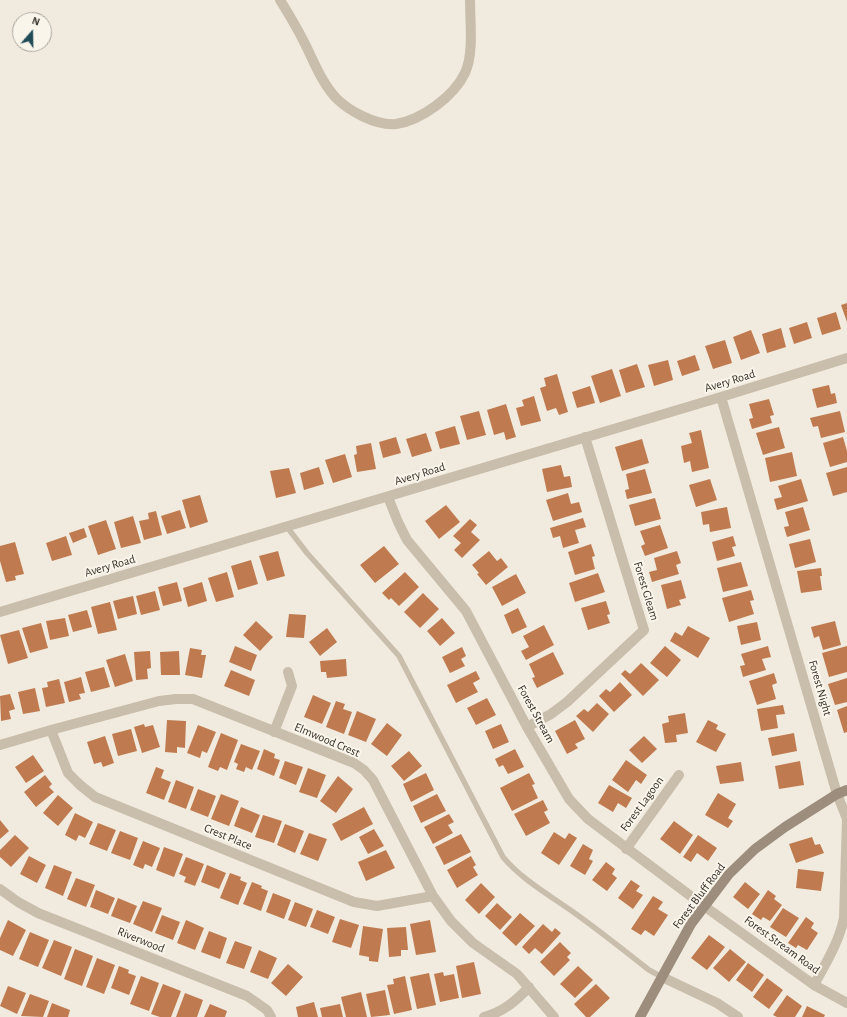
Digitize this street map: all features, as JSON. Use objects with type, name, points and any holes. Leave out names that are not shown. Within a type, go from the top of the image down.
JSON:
[{"type":"street","points":[[280,0],[302,38],[325,84],[336,98],[351,111],[384,123],[396,124],[428,112],[444,100],[466,72],[470,50],[470,0]]},
{"type":"street","name":"Avery Road","points":[[0,612],[388,497],[847,358]]},
{"type":"street","name":"Forest Night","points":[[721,397],[842,792],[846,819],[844,918],[841,932],[814,985]]},
{"type":"street","name":"Forest Gleam","points":[[527,727],[551,714],[567,702],[644,630],[586,437]]},
{"type":"street","name":"Forest Stream","points":[[388,497],[407,540],[466,611],[527,727],[569,799],[588,819],[704,906]]},
{"type":"street","points":[[274,732],[292,686],[288,672]]},
{"type":"street","name":"Elmwood Crest","points":[[0,745],[159,701],[176,698],[193,700],[354,763],[364,770],[373,780],[433,896],[451,921],[473,943],[518,974],[554,1017]]},
{"type":"street","name":"Crest Place","points":[[51,730],[68,773],[95,797],[354,902],[377,906],[433,896]]},
{"type":"street","name":"Forest Lagoon","points":[[626,849],[679,775]]},
{"type":"street","name":"Forest Bluff Road","points":[[640,1017],[691,924],[729,874],[755,849],[785,826],[842,792]]},
{"type":"street","name":"Riverwood","points":[[0,889],[18,902],[38,913],[247,996],[266,1010],[271,1017]]},
{"type":"street","name":"Forest Stream Road","points":[[704,906],[814,985],[847,1003]]},
{"type":"street","points":[[662,977],[716,1003],[738,1017]]},
{"type":"street","points":[[484,1017],[492,1015],[516,1001],[529,987]]},
{"type":"lane","points":[[287,527],[307,553],[399,656],[503,857],[531,882],[578,915],[649,970],[662,977]]},
{"type":"building","points":[[847,303],[847,322],[841,305]]},
{"type":"building","points":[[836,312],[841,329],[822,335],[817,318]]},
{"type":"building","points":[[807,322],[812,338],[794,344],[789,328]]},
{"type":"building","points":[[781,328],[786,347],[767,353],[762,334]]},
{"type":"building","points":[[751,330],[760,353],[741,360],[733,337]]},
{"type":"building","points":[[725,340],[732,363],[713,369],[705,346]]},
{"type":"building","points":[[695,355],[700,370],[682,376],[677,361]]},
{"type":"building","points":[[668,360],[673,380],[654,386],[648,365]]},
{"type":"building","points":[[637,364],[645,387],[626,393],[619,370]]},
{"type":"building","points":[[612,369],[621,396],[600,403],[591,376]]},
{"type":"building","points":[[557,374],[568,412],[559,415],[556,408],[547,411],[540,388],[546,386],[544,378]]},
{"type":"building","points":[[829,385],[831,394],[835,393],[837,403],[817,408],[812,389]]},
{"type":"building","points":[[590,386],[595,403],[577,408],[572,392]]},
{"type":"building","points":[[534,396],[541,421],[521,426],[516,408],[524,406],[522,400]]},
{"type":"building","points":[[769,399],[774,415],[770,416],[772,423],[752,429],[749,419],[753,418],[749,404]]},
{"type":"building","points":[[506,404],[516,437],[506,440],[504,432],[494,435],[487,410]]},
{"type":"building","points":[[479,411],[486,435],[467,440],[460,416]]},
{"type":"building","points":[[840,411],[845,432],[821,438],[818,426],[813,427],[810,418]]},
{"type":"building","points":[[455,426],[460,444],[440,449],[435,432]]},
{"type":"building","points":[[779,427],[785,448],[763,455],[756,433]]},
{"type":"building","points":[[701,430],[709,468],[692,472],[690,461],[684,463],[681,446],[692,443],[689,433]]},
{"type":"building","points":[[426,433],[432,451],[412,457],[406,439]]},
{"type":"building","points":[[396,437],[401,453],[383,458],[379,442]]},
{"type":"building","points":[[843,437],[847,451],[847,462],[830,467],[823,443]]},
{"type":"building","points":[[642,439],[649,463],[622,471],[615,447]]},
{"type":"building","points":[[371,443],[376,469],[357,472],[354,455],[357,454],[356,446]]},
{"type":"building","points":[[792,452],[797,476],[770,482],[765,458]]},
{"type":"building","points":[[345,454],[352,477],[333,483],[325,460]]},
{"type":"building","points":[[561,465],[564,477],[570,476],[572,487],[547,492],[542,469]]},
{"type":"building","points":[[319,467],[324,484],[304,490],[300,473]]},
{"type":"building","points":[[847,467],[847,492],[833,496],[826,473]]},
{"type":"building","points":[[289,468],[296,493],[276,498],[270,471]]},
{"type":"building","points":[[645,469],[652,493],[627,499],[625,490],[629,489],[626,474]]},
{"type":"building","points":[[710,479],[717,500],[696,507],[689,485]]},
{"type":"building","points":[[801,479],[808,501],[777,510],[774,499],[782,497],[778,486]]},
{"type":"building","points":[[568,493],[571,504],[579,502],[582,512],[553,521],[546,500]]},
{"type":"building","points":[[200,495],[208,522],[190,528],[182,500]]},
{"type":"building","points":[[655,498],[661,519],[635,526],[629,505]]},
{"type":"building","points":[[446,505],[460,522],[439,539],[425,521]]},
{"type":"building","points":[[727,507],[731,528],[710,532],[709,524],[703,525],[701,512]]},
{"type":"building","points":[[803,507],[810,530],[787,537],[784,527],[789,526],[785,512]]},
{"type":"building","points":[[180,510],[186,528],[167,534],[161,516]]},
{"type":"building","points":[[156,511],[162,535],[144,540],[139,521],[149,519],[148,513]]},
{"type":"building","points":[[133,516],[141,543],[121,548],[114,522]]},
{"type":"building","points":[[583,518],[586,527],[575,530],[579,543],[563,548],[560,536],[553,538],[550,528]]},
{"type":"building","points":[[470,519],[477,525],[471,532],[480,540],[462,558],[454,550],[461,543],[453,536]]},
{"type":"building","points":[[106,520],[116,549],[98,555],[88,526]]},
{"type":"building","points":[[660,525],[668,548],[645,556],[641,546],[645,544],[640,531]]},
{"type":"building","points":[[84,528],[87,537],[73,543],[69,533]]},
{"type":"building","points":[[66,536],[72,555],[52,561],[46,543]]},
{"type":"building","points":[[733,536],[736,546],[732,547],[735,556],[717,561],[712,542]]},
{"type":"building","points":[[810,539],[816,562],[795,568],[789,544]]},
{"type":"building","points":[[15,542],[24,574],[15,576],[16,580],[6,582],[0,561],[0,546]]},
{"type":"building","points":[[591,544],[595,556],[592,557],[595,569],[575,575],[568,552]]},
{"type":"building","points":[[384,546],[399,564],[375,583],[360,565]]},
{"type":"building","points":[[278,551],[285,576],[267,581],[259,556]]},
{"type":"building","points":[[489,551],[497,561],[501,558],[508,567],[486,585],[472,565]]},
{"type":"building","points":[[677,551],[681,563],[676,565],[679,574],[652,582],[649,572],[657,570],[654,558]]},
{"type":"building","points":[[251,560],[258,584],[238,590],[231,566]]},
{"type":"building","points":[[741,562],[748,586],[723,592],[717,568]]},
{"type":"building","points":[[821,568],[822,576],[820,576],[822,590],[801,593],[797,571]]},
{"type":"building","points":[[227,572],[234,597],[216,602],[208,578]]},
{"type":"building","points":[[405,572],[419,587],[399,606],[391,598],[389,600],[382,593]]},
{"type":"building","points":[[598,573],[605,592],[575,602],[569,583]]},
{"type":"building","points":[[516,574],[526,593],[502,606],[492,587]]},
{"type":"building","points":[[681,580],[686,598],[679,600],[681,605],[667,609],[661,585]]},
{"type":"building","points":[[177,582],[182,601],[163,606],[158,587]]},
{"type":"building","points":[[202,582],[207,601],[188,607],[183,588]]},
{"type":"building","points":[[751,590],[754,600],[750,601],[754,614],[729,622],[722,598]]},
{"type":"building","points":[[155,591],[160,610],[141,615],[136,596]]},
{"type":"building","points":[[423,593],[439,609],[420,628],[404,612]]},
{"type":"building","points":[[133,596],[137,614],[118,619],[113,601]]},
{"type":"building","points":[[606,601],[610,614],[607,615],[610,623],[588,630],[581,608]]},
{"type":"building","points":[[110,602],[117,630],[98,634],[91,607]]},
{"type":"building","points":[[518,608],[527,627],[512,634],[504,615]]},
{"type":"building","points":[[87,610],[92,627],[73,632],[68,615]]},
{"type":"building","points":[[289,614],[306,615],[304,638],[286,637]]},
{"type":"building","points":[[65,618],[69,636],[50,640],[46,621]]},
{"type":"building","points":[[442,618],[455,633],[440,646],[427,631]]},
{"type":"building","points":[[256,621],[273,637],[260,651],[243,635]]},
{"type":"building","points":[[835,621],[841,645],[823,650],[819,636],[814,638],[811,627]]},
{"type":"building","points":[[757,622],[761,640],[741,645],[737,626]]},
{"type":"building","points":[[41,623],[48,648],[30,653],[22,628]]},
{"type":"building","points":[[544,625],[554,645],[526,660],[521,651],[529,647],[523,636]]},
{"type":"building","points":[[688,626],[710,638],[698,658],[670,641],[675,632],[682,636]]},
{"type":"building","points":[[327,628],[337,642],[320,656],[309,642]]},
{"type":"building","points":[[19,630],[28,658],[8,664],[0,635]]},
{"type":"building","points":[[235,646],[257,655],[251,671],[229,662]]},
{"type":"building","points":[[665,646],[681,660],[667,677],[650,663]]},
{"type":"building","points":[[768,646],[771,657],[762,659],[766,670],[743,677],[740,666],[745,665],[741,654]]},
{"type":"building","points":[[847,646],[847,672],[829,677],[822,653]]},
{"type":"building","points":[[462,647],[466,656],[461,659],[465,666],[450,673],[442,657]]},
{"type":"building","points":[[190,648],[202,650],[201,655],[206,655],[202,678],[185,675]]},
{"type":"building","points":[[150,651],[151,668],[147,669],[148,679],[136,680],[134,652]]},
{"type":"building","points":[[179,651],[180,675],[161,675],[160,652]]},
{"type":"building","points":[[553,652],[564,674],[537,688],[532,678],[535,677],[529,664]]},
{"type":"building","points":[[125,654],[133,681],[115,687],[106,660]]},
{"type":"building","points":[[346,659],[347,676],[327,678],[326,672],[321,672],[320,661]]},
{"type":"building","points":[[641,663],[659,680],[643,696],[621,674],[625,670],[630,674]]},
{"type":"building","points":[[104,667],[110,687],[91,692],[85,672]]},
{"type":"building","points":[[231,670],[255,680],[249,696],[224,686]]},
{"type":"building","points":[[476,671],[480,679],[473,683],[478,692],[456,703],[447,685]]},
{"type":"building","points":[[774,673],[777,683],[772,685],[776,699],[757,705],[749,681]]},
{"type":"building","points":[[81,677],[85,693],[79,694],[81,699],[69,702],[64,682]]},
{"type":"building","points":[[847,678],[847,702],[835,705],[828,684]]},
{"type":"building","points":[[59,679],[65,703],[46,707],[42,688],[48,687],[47,682]]},
{"type":"building","points":[[620,682],[632,695],[614,712],[599,696],[606,689],[610,692]]},
{"type":"building","points":[[35,688],[40,711],[23,714],[18,692]]},
{"type":"building","points":[[10,694],[15,709],[9,711],[11,719],[1,721],[0,696]]},
{"type":"building","points":[[313,695],[331,703],[322,724],[304,717]]},
{"type":"building","points":[[487,698],[496,715],[476,725],[467,708]]},
{"type":"building","points":[[336,701],[345,704],[343,709],[352,712],[344,734],[326,727]]},
{"type":"building","points":[[597,703],[609,714],[593,732],[576,716],[584,709],[588,712]]},
{"type":"building","points":[[783,705],[785,714],[776,715],[778,728],[761,731],[757,709]]},
{"type":"building","points":[[847,706],[847,732],[844,733],[837,710]]},
{"type":"building","points":[[357,711],[376,719],[366,742],[348,735]]},
{"type":"building","points":[[685,713],[688,733],[676,735],[677,742],[665,743],[662,724],[669,722],[668,716]]},
{"type":"building","points":[[167,720],[186,721],[185,748],[177,747],[177,753],[165,752]]},
{"type":"building","points":[[575,720],[585,739],[575,744],[578,748],[567,754],[555,731]]},
{"type":"building","points":[[708,720],[718,725],[716,729],[726,734],[716,752],[696,742]]},
{"type":"building","points":[[387,723],[402,735],[387,756],[371,744]]},
{"type":"building","points":[[144,724],[145,727],[153,725],[160,747],[142,753],[134,727]]},
{"type":"building","points":[[501,724],[509,742],[493,749],[485,731]]},
{"type":"building","points":[[198,725],[216,732],[207,753],[202,751],[200,758],[187,753]]},
{"type":"building","points":[[131,729],[137,751],[118,756],[112,734]]},
{"type":"building","points":[[221,733],[238,740],[227,770],[220,767],[218,771],[208,767]]},
{"type":"building","points":[[794,733],[797,751],[772,756],[768,738]]},
{"type":"building","points":[[105,736],[114,763],[103,767],[101,762],[94,764],[87,742]]},
{"type":"building","points":[[644,736],[657,749],[642,763],[629,750]]},
{"type":"building","points":[[241,744],[260,751],[252,770],[246,767],[244,772],[236,769],[238,764],[234,762]]},
{"type":"building","points":[[264,749],[275,754],[274,758],[280,760],[274,776],[257,769]]},
{"type":"building","points":[[515,749],[524,767],[508,774],[503,765],[499,767],[495,759]]},
{"type":"building","points":[[409,751],[422,766],[404,781],[391,766]]},
{"type":"building","points":[[33,755],[44,771],[26,783],[15,767]]},
{"type":"building","points":[[626,760],[647,775],[641,784],[636,780],[628,792],[612,780]]},
{"type":"building","points":[[285,761],[303,767],[296,785],[279,778]]},
{"type":"building","points":[[800,761],[804,785],[779,789],[775,766]]},
{"type":"building","points":[[741,762],[744,781],[720,784],[716,766]]},
{"type":"building","points":[[156,767],[164,770],[161,778],[171,782],[164,800],[146,793]]},
{"type":"building","points":[[308,768],[326,775],[317,798],[299,792]]},
{"type":"building","points":[[426,773],[434,790],[411,802],[403,784]]},
{"type":"building","points":[[529,773],[535,784],[532,785],[538,798],[512,811],[500,788]]},
{"type":"building","points":[[45,775],[52,784],[49,787],[54,792],[36,807],[24,792]]},
{"type":"building","points":[[338,776],[353,789],[336,813],[320,801]]},
{"type":"building","points":[[176,780],[194,787],[186,809],[168,802]]},
{"type":"building","points":[[609,785],[632,798],[626,808],[618,803],[613,812],[598,803]]},
{"type":"building","points":[[198,789],[216,796],[208,817],[190,810]]},
{"type":"building","points":[[718,793],[736,804],[728,818],[733,821],[728,828],[705,815]]},
{"type":"building","points":[[221,794],[239,801],[229,826],[211,819]]},
{"type":"building","points":[[437,794],[446,811],[421,823],[413,806]]},
{"type":"building","points":[[58,795],[73,808],[58,826],[43,813]]},
{"type":"building","points":[[543,800],[548,810],[544,812],[550,823],[526,836],[514,814]]},
{"type":"building","points":[[241,807],[260,815],[252,833],[234,826]]},
{"type":"building","points":[[364,807],[373,824],[341,841],[332,824]]},
{"type":"building","points":[[75,813],[93,822],[85,838],[79,835],[76,841],[65,835]]},
{"type":"building","points":[[449,814],[454,822],[448,825],[453,833],[433,844],[424,827]]},
{"type":"building","points":[[263,815],[282,821],[274,843],[255,837]]},
{"type":"building","points":[[0,820],[9,831],[0,839]]},
{"type":"building","points":[[674,821],[693,835],[680,854],[660,839]]},
{"type":"building","points":[[98,823],[116,830],[107,851],[89,844]]},
{"type":"building","points":[[285,824],[304,831],[295,853],[277,845]]},
{"type":"building","points":[[374,829],[384,846],[368,854],[359,837]]},
{"type":"building","points":[[120,831],[138,838],[130,860],[111,853]]},
{"type":"building","points":[[554,832],[565,839],[569,833],[577,838],[559,865],[541,853]]},
{"type":"building","points":[[309,833],[327,839],[318,861],[300,854]]},
{"type":"building","points":[[461,834],[471,852],[444,865],[435,847]]},
{"type":"building","points":[[15,835],[29,848],[11,867],[0,857],[0,850]]},
{"type":"building","points":[[698,835],[717,848],[708,861],[697,853],[691,862],[683,857]]},
{"type":"building","points":[[812,837],[815,845],[820,844],[824,853],[796,863],[789,844]]},
{"type":"building","points":[[143,841],[160,848],[152,867],[145,864],[143,869],[133,865]]},
{"type":"building","points":[[583,844],[593,850],[589,859],[593,861],[585,875],[570,866]]},
{"type":"building","points":[[164,847],[183,854],[174,877],[156,870]]},
{"type":"building","points":[[386,850],[395,868],[366,881],[358,862]]},
{"type":"building","points":[[29,856],[46,865],[37,883],[20,874]]},
{"type":"building","points":[[471,856],[476,865],[473,867],[478,875],[457,888],[447,870]]},
{"type":"building","points":[[186,857],[204,864],[195,886],[184,882],[186,877],[179,874]]},
{"type":"building","points":[[606,862],[615,869],[612,874],[617,878],[607,891],[592,880]]},
{"type":"building","points":[[54,865],[72,872],[63,896],[45,888]]},
{"type":"building","points":[[207,865],[226,873],[219,889],[201,882]]},
{"type":"building","points":[[798,869],[824,872],[821,891],[796,888]]},
{"type":"building","points":[[230,873],[241,877],[240,880],[247,883],[238,905],[220,898]]},
{"type":"building","points":[[76,878],[95,885],[86,907],[67,899]]},
{"type":"building","points":[[631,880],[640,886],[636,891],[643,895],[633,909],[618,898]]},
{"type":"building","points":[[252,882],[262,886],[261,888],[268,891],[261,911],[243,904]]},
{"type":"building","points":[[745,882],[760,894],[748,909],[733,897]]},
{"type":"building","points":[[481,883],[495,897],[479,914],[465,900]]},
{"type":"building","points":[[96,890],[115,898],[108,914],[90,907]]},
{"type":"building","points":[[768,890],[776,896],[774,899],[782,905],[770,921],[763,917],[761,920],[752,914]]},
{"type":"building","points":[[273,893],[291,900],[284,919],[266,912]]},
{"type":"building","points":[[653,896],[663,902],[658,909],[668,915],[654,936],[645,930],[641,935],[631,929]]},
{"type":"building","points":[[118,898],[137,906],[130,923],[111,916]]},
{"type":"building","points":[[143,901],[162,908],[152,932],[133,924]]},
{"type":"building","points":[[295,902],[313,909],[306,927],[288,920]]},
{"type":"building","points":[[497,903],[512,917],[500,930],[485,916]]},
{"type":"building","points":[[783,908],[799,918],[786,937],[770,927]]},
{"type":"building","points":[[317,910],[335,917],[328,934],[310,927]]},
{"type":"building","points":[[520,913],[535,926],[516,946],[502,933]]},
{"type":"building","points":[[162,915],[180,922],[173,940],[155,933]]},
{"type":"building","points":[[806,917],[814,923],[811,928],[818,933],[807,950],[798,945],[796,948],[788,943]]},
{"type":"building","points":[[340,919],[359,925],[351,948],[332,942]]},
{"type":"building","points":[[8,920],[26,930],[13,956],[0,950],[0,938]]},
{"type":"building","points":[[186,920],[204,928],[195,950],[177,943]]},
{"type":"building","points":[[430,920],[436,952],[416,955],[410,924]]},
{"type":"building","points":[[543,924],[552,932],[555,928],[561,933],[542,954],[535,948],[529,954],[522,947]]},
{"type":"building","points":[[363,926],[383,929],[378,962],[369,961],[369,957],[359,955]]},
{"type":"building","points":[[406,927],[408,950],[401,950],[401,956],[389,957],[387,928]]},
{"type":"building","points":[[209,931],[227,938],[220,959],[201,952]]},
{"type":"building","points":[[30,932],[49,940],[38,967],[19,959]]},
{"type":"building","points":[[709,935],[725,947],[707,970],[691,958]]},
{"type":"building","points":[[54,940],[72,947],[61,976],[42,968]]},
{"type":"building","points":[[235,941],[252,947],[244,969],[226,963]]},
{"type":"building","points":[[560,942],[571,953],[567,957],[570,960],[554,976],[540,962]]},
{"type":"building","points":[[75,949],[93,956],[82,986],[64,979]]},
{"type":"building","points":[[730,949],[746,962],[729,982],[713,968]]},
{"type":"building","points":[[259,950],[277,958],[268,979],[250,972]]},
{"type":"building","points":[[97,958],[115,965],[104,994],[86,987]]},
{"type":"building","points":[[474,962],[481,994],[462,998],[456,966]]},
{"type":"building","points":[[748,963],[764,975],[752,992],[736,980]]},
{"type":"building","points":[[288,964],[303,977],[286,996],[271,983]]},
{"type":"building","points":[[119,966],[129,970],[128,973],[136,976],[129,995],[111,988]]},
{"type":"building","points":[[578,966],[593,980],[575,998],[560,984]]},
{"type":"building","points":[[443,972],[444,976],[454,974],[459,998],[440,1002],[434,974]]},
{"type":"building","points":[[429,973],[436,1005],[417,1009],[410,977]]},
{"type":"building","points":[[141,976],[159,983],[149,1011],[130,1004]]},
{"type":"building","points":[[405,976],[412,1010],[394,1014],[387,985],[394,984],[393,979]]},
{"type":"building","points":[[767,978],[783,990],[769,1009],[753,997]]},
{"type":"building","points":[[163,984],[181,991],[171,1017],[160,1017],[151,1014]]},
{"type":"building","points":[[596,984],[610,998],[590,1017],[586,1017],[574,1004]]},
{"type":"building","points":[[8,986],[26,993],[17,1014],[0,1006]]},
{"type":"building","points":[[385,990],[390,1015],[371,1017],[366,994]]},
{"type":"building","points":[[361,992],[367,1017],[346,1017],[341,997]]},
{"type":"building","points":[[185,993],[203,1000],[197,1017],[176,1017]]},
{"type":"building","points":[[30,994],[49,1001],[43,1017],[21,1016]]},
{"type":"building","points":[[787,995],[802,1006],[795,1017],[777,1017],[773,1015]]},
{"type":"building","points":[[314,1002],[318,1017],[298,1017],[296,1007]]},
{"type":"building","points":[[52,1003],[70,1010],[68,1017],[47,1017]]},
{"type":"building","points":[[210,1004],[227,1011],[225,1017],[204,1017]]},
{"type":"building","points":[[340,1004],[343,1017],[322,1017],[320,1008]]},
{"type":"building","points":[[807,1006],[825,1015],[824,1017],[802,1017]]}]
